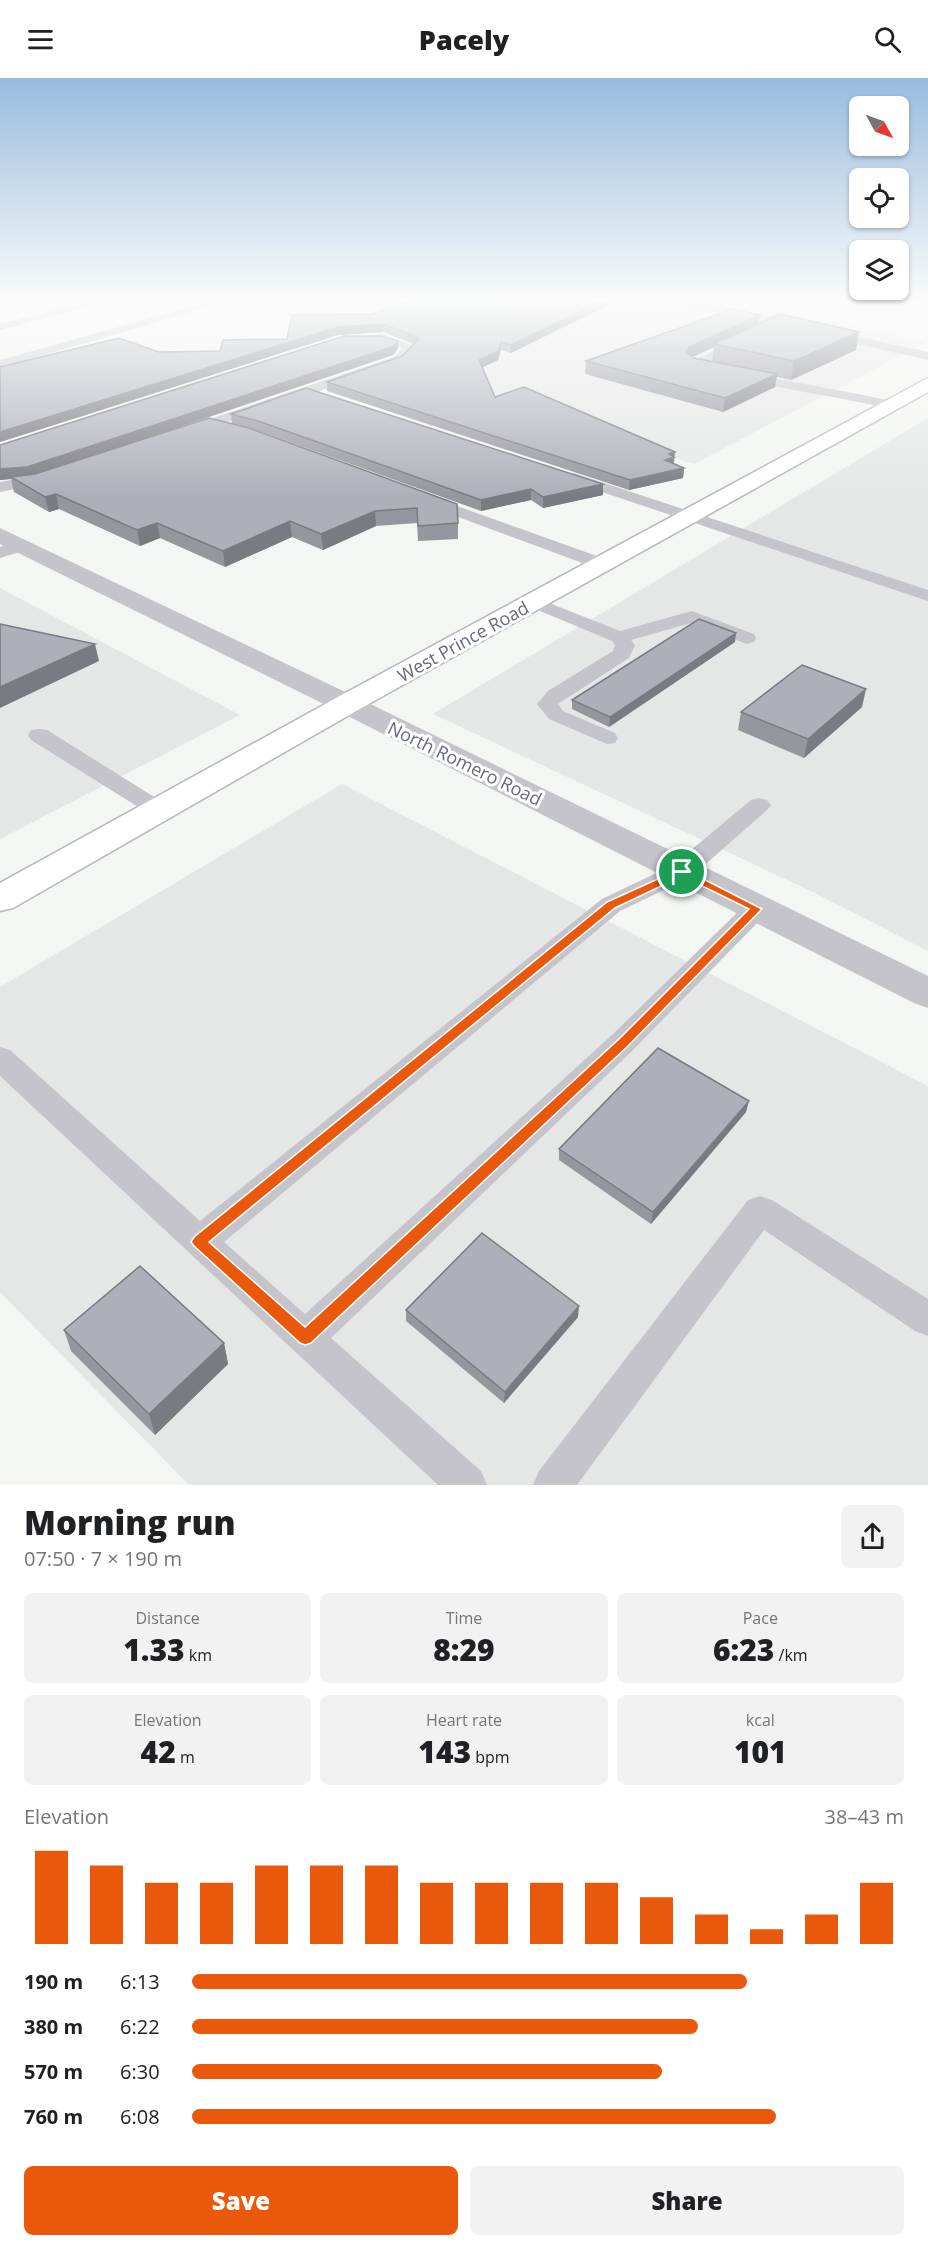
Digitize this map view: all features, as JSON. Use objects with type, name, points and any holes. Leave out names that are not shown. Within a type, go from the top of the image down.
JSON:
[{"type":"main road","name":"West Prince Road","points":[[0,900],[347,705],[890,405],[925,388]]},
{"type":"street","name":"North Romero Road","points":[[7,545],[347,705],[928,993]]},
{"type":"lane","points":[[176,436],[384,365]]},
{"type":"lane","points":[[696,365],[890,405]]},
{"type":"lane","points":[[308,391],[330,398]]},
{"type":"lane","points":[[210,424],[237,432]]},
{"type":"lane","points":[[555,472],[928,596]]},
{"type":"lane","points":[[0,487],[32,483],[54,476]]},
{"type":"lane","points":[[418,497],[602,564]]},
{"type":"lane","points":[[534,602],[619,637],[625,645],[622,654],[555,695],[547,704],[556,715],[607,738]]},
{"type":"lane","points":[[619,637],[692,616],[747,638]]},
{"type":"lane","points":[[39,735],[159,810]]},
{"type":"lane","points":[[199,1242],[611,905],[682,872],[759,805]]},
{"type":"lane","points":[[305,1338],[623,1042],[756,909]]},
{"type":"lane","points":[[0,1058],[466,1485]]},
{"type":"lane","points":[[554,1485],[760,1210],[928,1319]]},
{"type":"shaded area","points":[[476,365],[883,365],[694,464],[427,383]]},
{"type":"shaded area","points":[[928,418],[928,951],[815,893],[433,714]]},
{"type":"shaded area","points":[[0,588],[240,715],[0,839]]},
{"type":"shaded area","points":[[342,784],[928,1086],[928,1485],[189,1485],[0,1292],[0,987]]},
{"type":"building","points":[[10,365],[217,365],[0,432],[0,367]]},
{"type":"building","points":[[254,365],[338,365],[27,467],[0,469],[0,445]]},
{"type":"building","points":[[377,365],[481,365],[495,397],[524,387],[675,452],[669,454],[674,457],[665,460],[684,468],[630,480],[327,382]]},
{"type":"building","points":[[600,365],[729,365],[777,374],[725,398]]},
{"type":"building","points":[[306,388],[603,484],[543,497],[531,489],[481,500],[261,422],[231,414]]},
{"type":"building","points":[[209,418],[249,428],[457,504],[458,523],[418,526],[417,508],[375,511],[321,534],[290,521],[223,551],[157,523],[137,530],[56,494],[45,497],[11,477],[35,474]]},
{"type":"building","points":[[699,619],[736,633],[610,717],[572,700]]},
{"type":"building","points":[[0,624],[95,644],[0,687]]},
{"type":"building","points":[[802,665],[866,689],[808,739],[741,712]]},
{"type":"building","points":[[658,1048],[749,1101],[653,1212],[559,1149]]},
{"type":"building","points":[[482,1233],[579,1306],[505,1392],[406,1310]]},
{"type":"building","points":[[140,1266],[224,1343],[149,1414],[64,1330]]},
{"type":"route","points":[[682,872],[756,909],[623,1042],[305,1338],[199,1242],[611,905],[682,872]]}]
